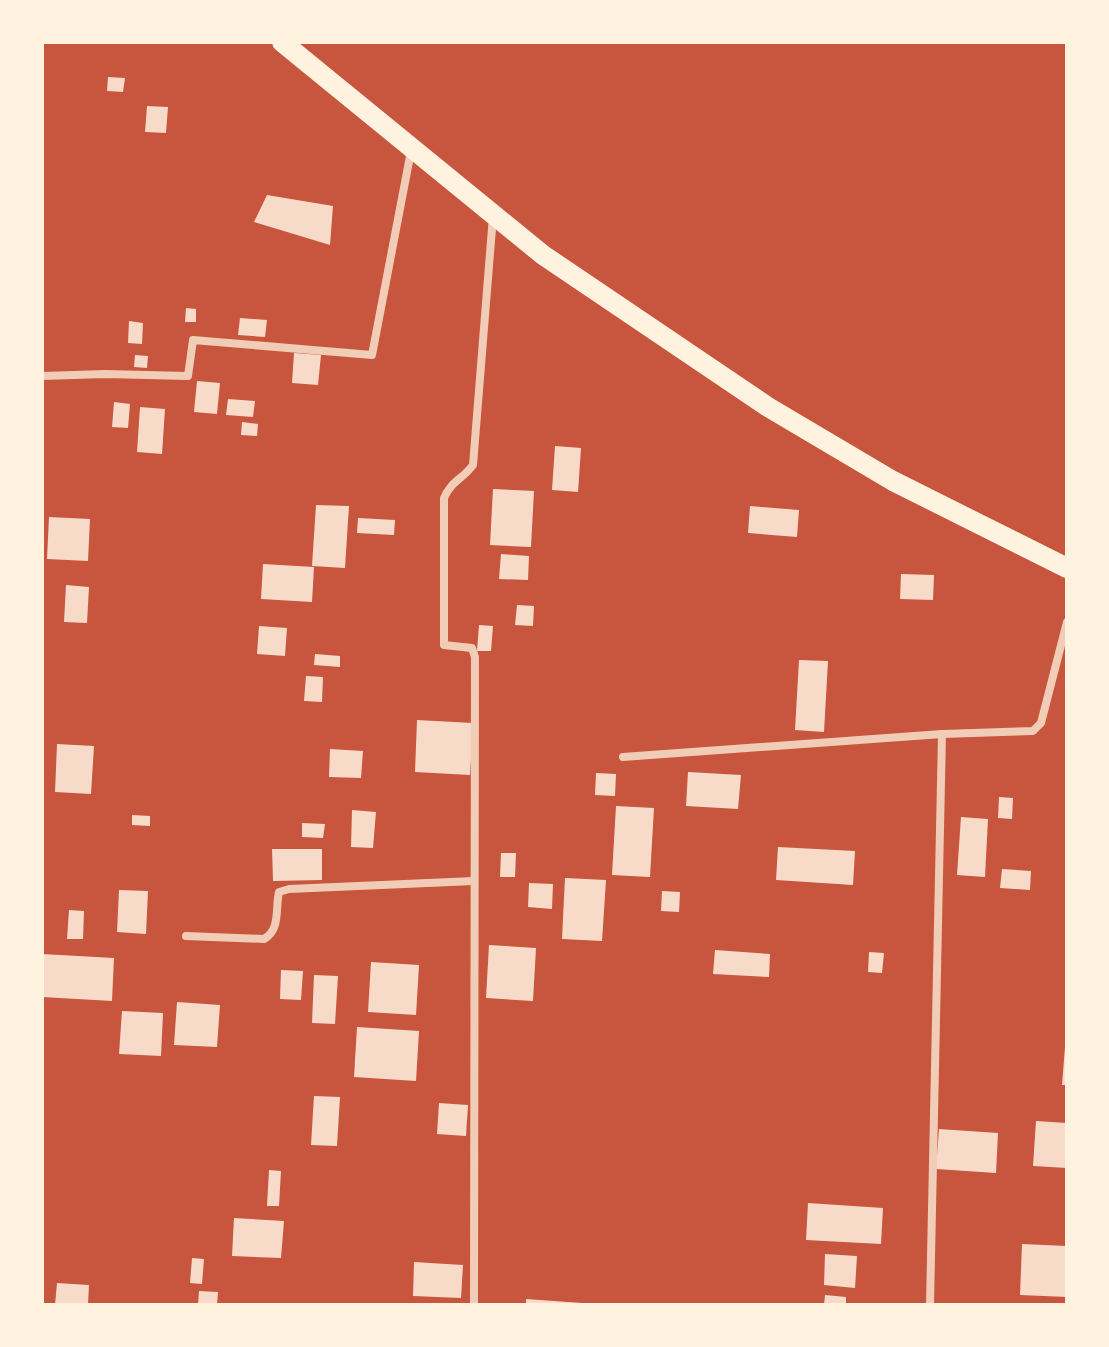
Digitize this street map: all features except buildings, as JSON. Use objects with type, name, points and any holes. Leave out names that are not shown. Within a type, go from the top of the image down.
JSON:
[{"type":"highway","points":[[282,42],[543,255],[768,407],[893,481],[1067,568]]},
{"type":"street","points":[[42,376],[188,376],[193,340],[372,355],[412,150]]},
{"type":"street","points":[[474,1305],[475,657],[472,648],[444,645],[444,498],[449,486],[473,465],[493,215]]},
{"type":"street","points":[[623,757],[942,734],[1033,731],[1041,723],[1067,622]]},
{"type":"street","points":[[930,1305],[942,734]]},
{"type":"street","points":[[186,936],[264,939],[272,934],[276,925],[279,892],[289,889],[474,881]]}]
